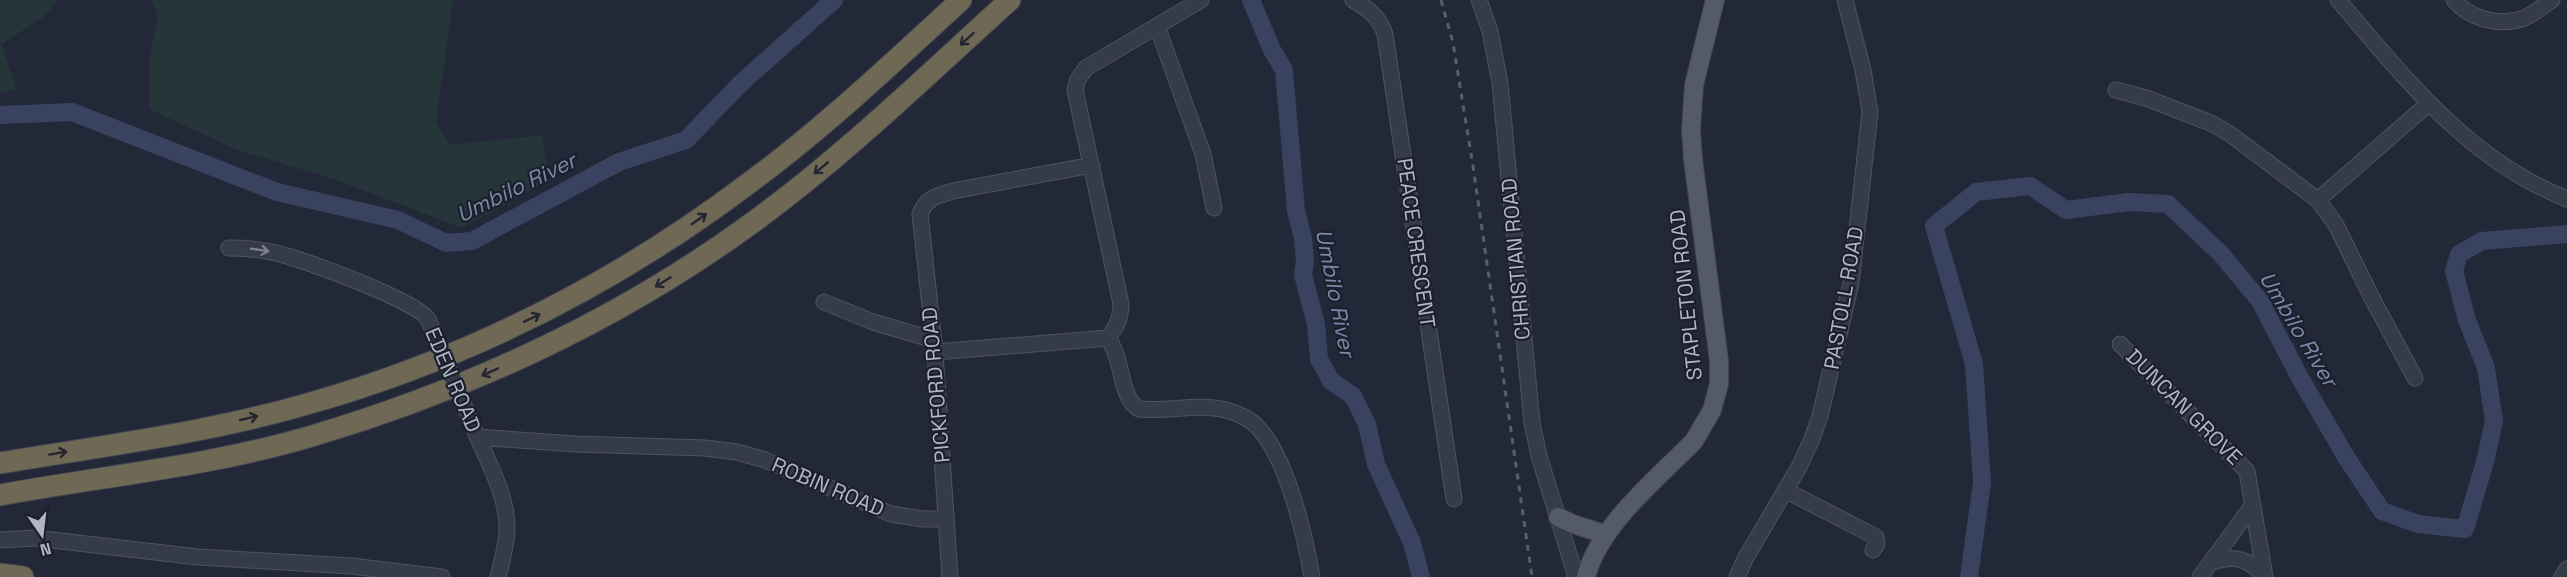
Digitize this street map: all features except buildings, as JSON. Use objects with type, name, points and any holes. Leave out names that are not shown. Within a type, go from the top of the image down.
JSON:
[{"type":"highway","points":[[0,463],[216,426],[305,405],[403,374],[466,349],[533,318],[610,277],[746,186],[861,91],[961,0]]},
{"type":"highway","points":[[0,495],[233,456],[311,436],[406,406],[548,346],[627,304],[689,266],[753,222],[833,158],[1010,0]]},
{"type":"highway","points":[[0,574],[23,577]]},
{"type":"main road","name":"STAPLETON ROAD","points":[[1586,577],[1590,558],[1605,534],[1694,441],[1712,410],[1719,384],[1719,361],[1691,130],[1694,85],[1715,0]]},
{"type":"main road","points":[[1558,517],[1572,524],[1605,534]]},
{"type":"street","points":[[1108,338],[1121,315],[1121,304],[1075,90],[1078,79],[1086,68],[1201,0]]},
{"type":"street","name":"PEACE CRESCENT","points":[[1353,0],[1368,8],[1381,23],[1386,34],[1454,500]]},
{"type":"street","name":"CHRISTIAN ROAD","points":[[1479,0],[1490,31],[1500,83],[1532,423],[1539,456],[1576,577]]},
{"type":"street","name":"PASTOLL ROAD","points":[[1737,577],[1744,559],[1799,467],[1820,416],[1851,283],[1870,112],[1863,70],[1845,0]]},
{"type":"street","points":[[2338,0],[2428,104],[2482,151],[2541,189],[2567,199]]},
{"type":"street","points":[[2454,0],[2478,18],[2500,22],[2523,18],[2552,0]]},
{"type":"street","points":[[1157,26],[1203,154],[1214,208]]},
{"type":"street","points":[[2116,90],[2146,98],[2213,124],[2230,134],[2318,200],[2336,225],[2415,378]]},
{"type":"street","points":[[2318,200],[2428,104]]},
{"type":"street","name":"PICKFORD ROAD","points":[[950,577],[935,346],[920,214],[924,204],[932,197],[953,191],[1092,165]]},
{"type":"street","name":"EDEN ROAD","points":[[229,248],[260,249],[291,257],[421,310],[428,319],[499,490],[507,524],[507,539],[498,577]]},
{"type":"street","points":[[824,302],[935,346],[1108,338]]},
{"type":"street","points":[[1108,338],[1119,361],[1128,400],[1139,410],[1224,410],[1248,420],[1260,429],[1280,463],[1300,523],[1312,576]]},
{"type":"street","name":"DUNCAN GROVE","points":[[2120,344],[2247,471],[2264,577]]},
{"type":"street","name":"ROBIN ROAD","points":[[474,430],[575,444],[705,448],[746,454],[891,514],[923,519],[946,519]]},
{"type":"street","points":[[1785,490],[1876,537],[1877,544],[1873,550]]},
{"type":"street","points":[[2200,577],[2253,506]]},
{"type":"street","points":[[0,540],[35,538],[198,557],[351,566],[442,577]]},
{"type":"street","points":[[2213,562],[2235,557],[2244,559],[2264,577]]},
{"type":"street","points":[[2562,577],[2567,568]]},
{"type":"shaded area","points":[[0,0],[57,0],[46,15],[2,44],[16,89],[0,93]]},
{"type":"shaded area","points":[[152,0],[453,0],[436,123],[451,145],[542,135],[549,180],[462,228],[336,180],[235,149],[149,109],[150,54],[158,16]]},
{"type":"waterway","name":"Umbilo River","points":[[0,115],[72,112],[277,192],[398,220],[446,243],[472,241],[619,162],[686,140],[740,84],[834,0]]},
{"type":"waterway","name":"Umbilo River","points":[[1251,0],[1272,50],[1284,70],[1296,211],[1303,238],[1305,261],[1303,275],[1316,324],[1319,359],[1331,381],[1353,396],[1367,424],[1376,464],[1412,543],[1421,577]]},
{"type":"waterway","name":"Umbilo River","points":[[1969,577],[1982,482],[1974,364],[1934,226],[1976,192],[2030,186],[2066,210],[2129,202],[2168,204],[2221,254],[2260,301],[2299,376],[2346,457],[2382,511],[2418,524],[2465,529],[2485,462],[2494,421],[2486,368],[2467,320],[2454,271],[2459,254],[2482,241],[2567,234]]},
{"type":"railway","points":[[1441,0],[1453,43],[1473,166],[1532,577]]}]
